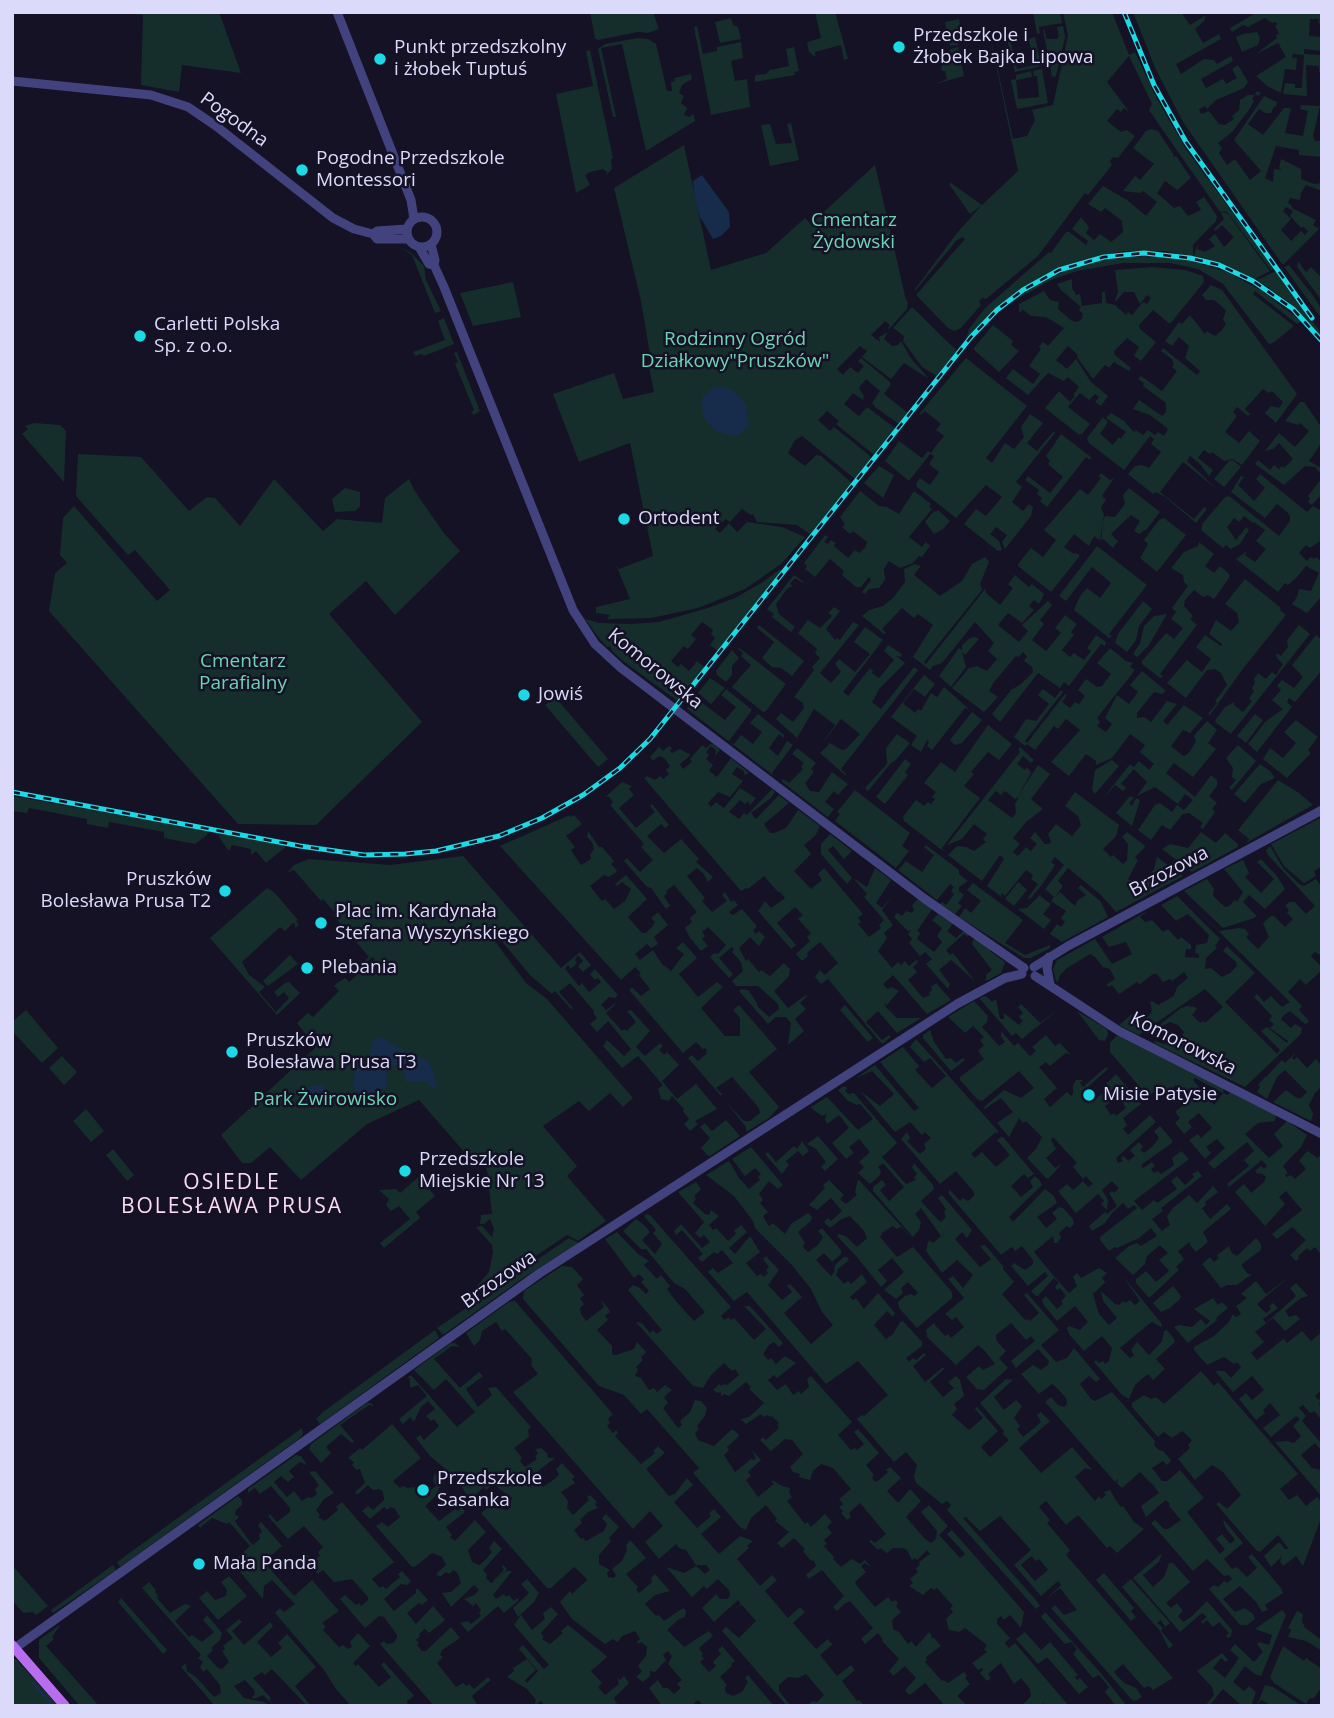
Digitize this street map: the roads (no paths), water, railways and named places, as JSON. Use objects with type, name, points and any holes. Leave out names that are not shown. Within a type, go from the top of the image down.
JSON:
[{"type":"main road","points":[[14,1646],[65,1706]]},
{"type":"street","points":[[337,12],[414,208],[414,219],[407,234],[419,247],[431,244],[437,234],[434,224],[425,218],[414,219]]},
{"type":"street","name":"Pogodna","points":[[12,81],[151,95],[188,107],[216,126],[327,215],[354,229],[373,234],[377,239],[407,234]]},
{"type":"street","name":"Komorowska","points":[[431,244],[435,260],[433,265]]},
{"type":"street","name":"Komorowska","points":[[419,247],[429,264],[433,265],[447,294],[574,611],[595,644],[621,668],[925,899],[1029,971],[1119,1031],[1322,1134]]},
{"type":"street","name":"Brzozowa","points":[[14,1646],[540,1272],[970,996],[1007,977],[1029,971],[1049,957],[1322,810]]},
{"type":"street","points":[[1049,957],[1050,985]]},
{"type":"water","points":[[702,175],[729,212],[730,227],[721,236],[713,239],[700,217],[695,199],[693,181]]},
{"type":"water","points":[[721,386],[734,391],[746,405],[749,426],[739,435],[731,436],[716,431],[703,414],[703,396],[713,388]]},
{"type":"water","points":[[382,1037],[428,1061],[437,1086],[432,1089],[426,1081],[405,1082],[404,1066],[391,1065],[386,1068],[388,1080],[385,1088],[368,1095],[357,1092],[353,1086],[355,1071],[370,1058],[372,1041]]},
{"type":"water","points":[[313,1084],[323,1086],[327,1092],[311,1107],[301,1095]]},
{"type":"waterway","points":[[32,1682],[53,1706]]},
{"type":"railway","points":[[1124,12],[1154,85],[1186,142],[1312,318]]},
{"type":"railway","points":[[12,792],[300,846],[364,855],[436,851],[499,836],[542,818],[583,795],[620,768],[650,739],[971,337],[997,310],[1023,290],[1059,270],[1104,257],[1144,253],[1190,258],[1219,265],[1253,281],[1293,309],[1322,341]]},
{"type":"place","name":"Przedszkole i Żłobek Bajka Lipowa","points":[[899,47]]},
{"type":"place","name":"Punkt przedszkolny i żłobek Tuptuś","points":[[380,59]]},
{"type":"place","name":"Pogodne Przedszkole Montessori","points":[[302,170]]},
{"type":"place","name":"Carletti Polska Sp. z o.o.","points":[[140,336]]},
{"type":"place","name":"Ortodent","points":[[624,519]]},
{"type":"place","name":"Jowiś","points":[[524,695]]},
{"type":"place","name":"Pruszków Bolesława Prusa T2","points":[[225,891]]},
{"type":"place","name":"Plac im. Kardynała Stefana Wyszyńskiego","points":[[321,923]]},
{"type":"place","name":"Plebania","points":[[307,968]]},
{"type":"place","name":"Pruszków Bolesława Prusa T3","points":[[232,1052]]},
{"type":"place","name":"Misie Patysie","points":[[1089,1095]]},
{"type":"place","name":"Przedszkole Miejskie Nr 13","points":[[405,1171]]},
{"type":"place","name":"Przedszkole Sasanka","points":[[423,1490]]},
{"type":"place","name":"Mała Panda","points":[[199,1564]]},
{"type":"district","name":"OSIEDLE BOLESŁAWA PRUSA","points":[[232,1195]]},
{"type":"park label","name":"Cmentarz Żydowski","points":[[854,232]]},
{"type":"park label","name":"Rodzinny Ogród Działkowy\"Pruszków\"","points":[[735,351]]},
{"type":"park label","name":"Cmentarz Parafialny","points":[[243,673]]},
{"type":"park label","name":"Park Żwirowisko","points":[[325,1100]]}]
